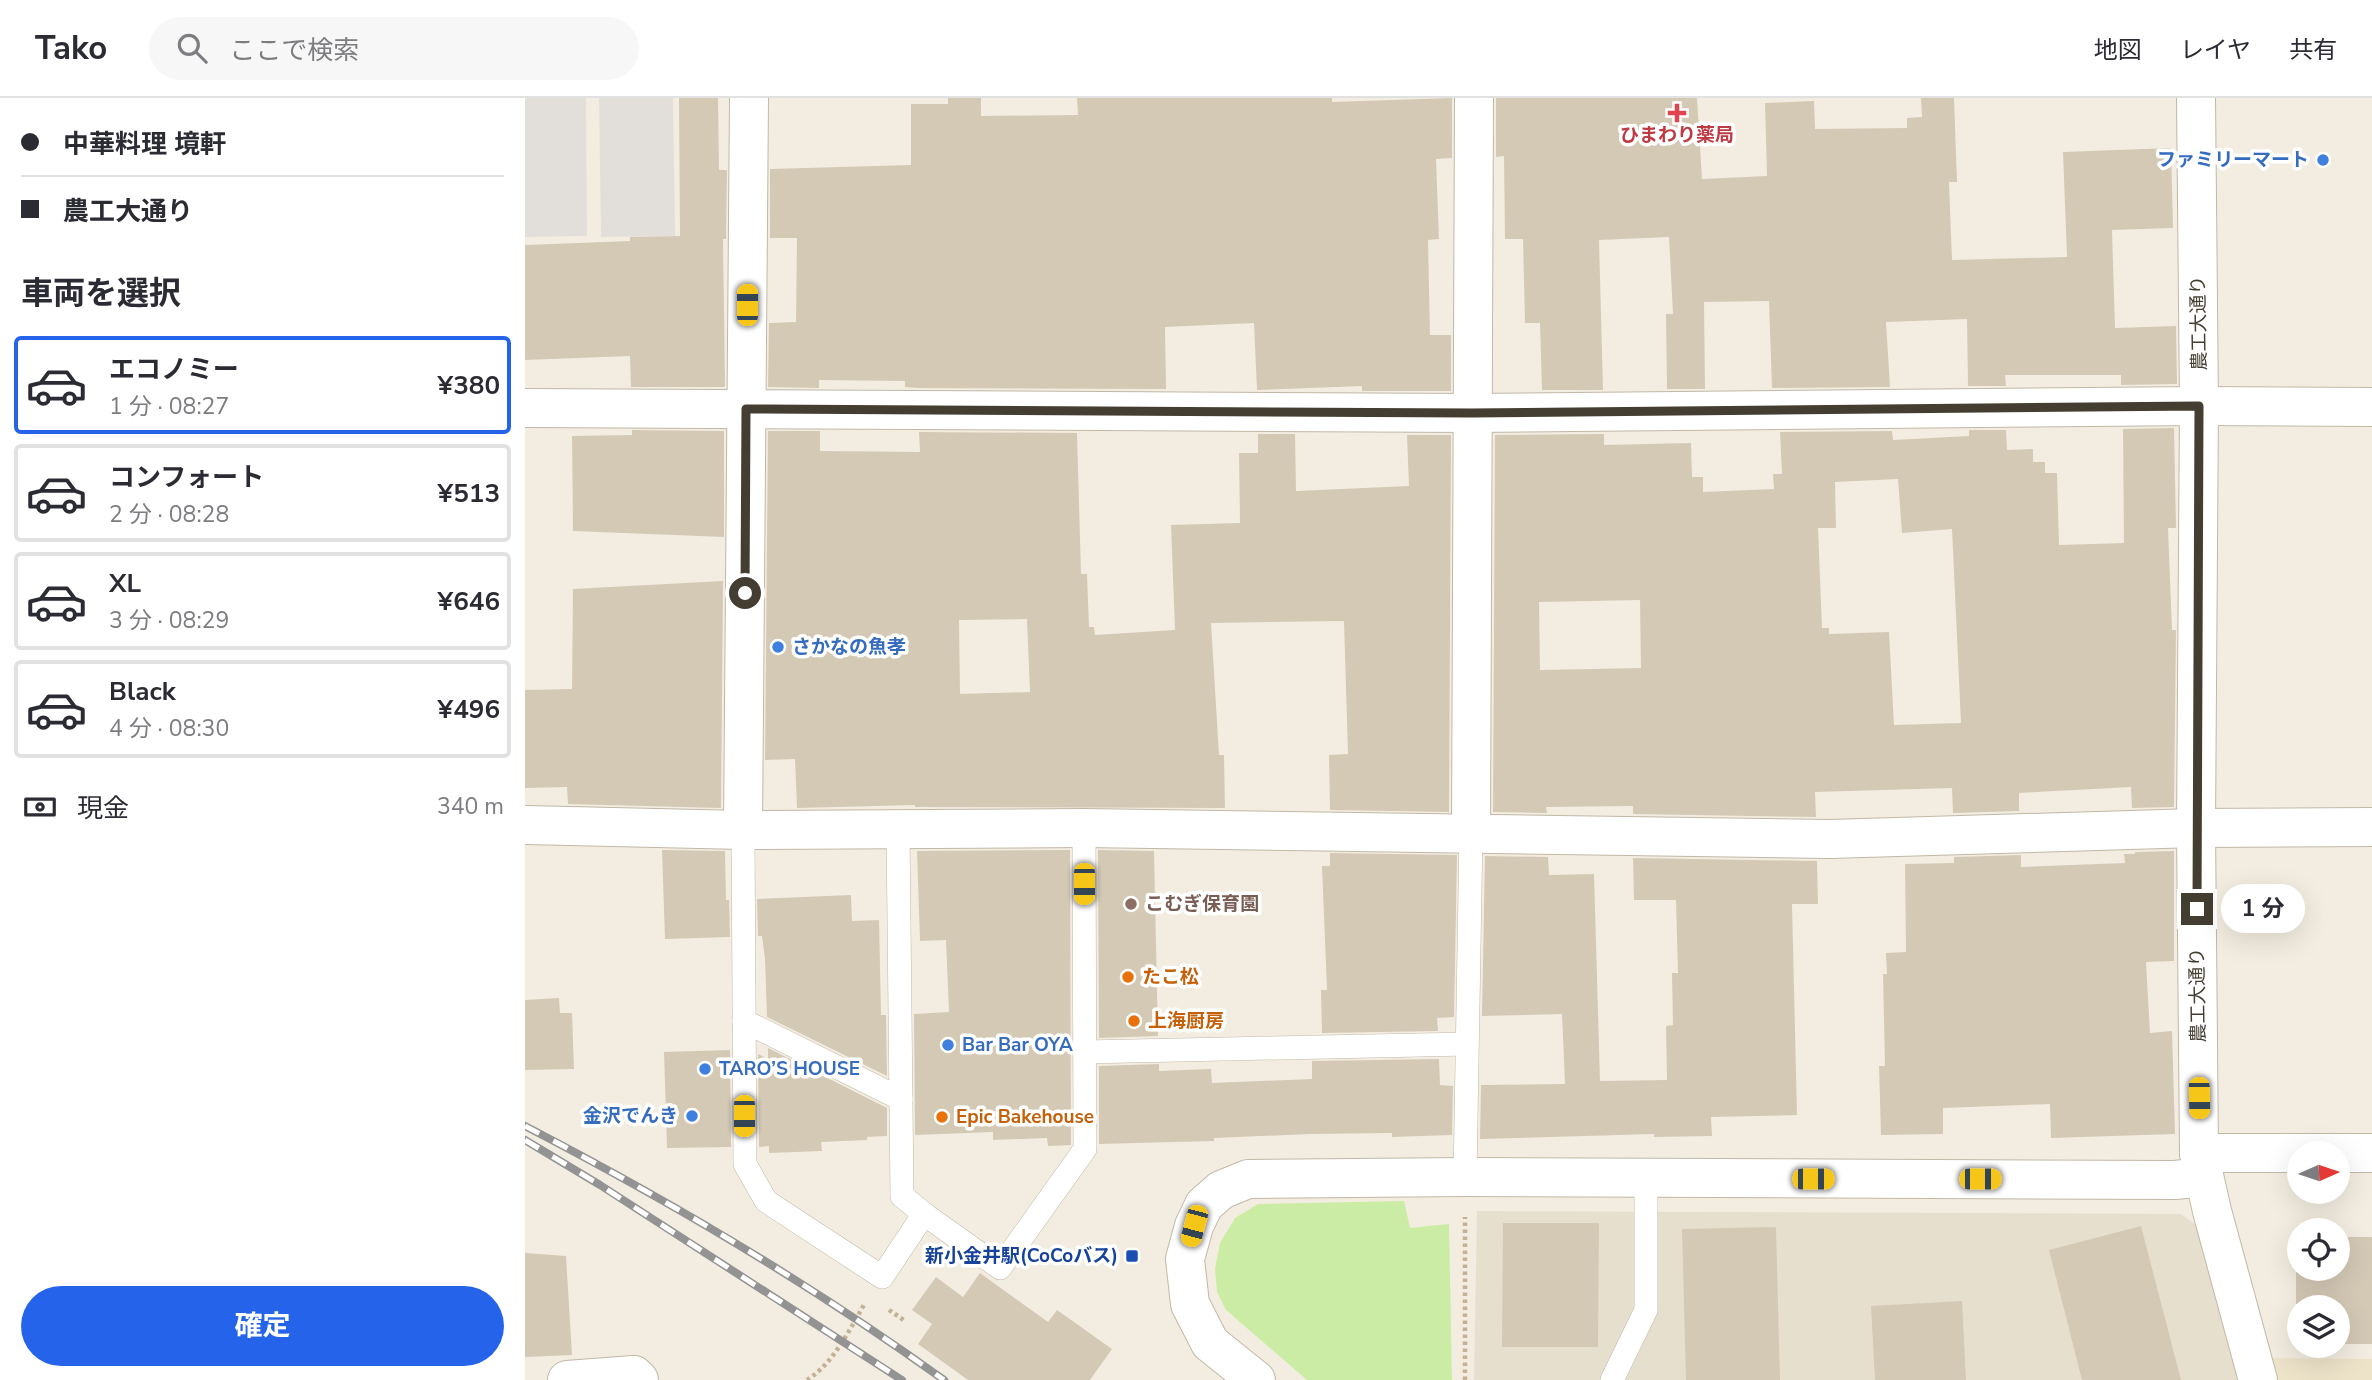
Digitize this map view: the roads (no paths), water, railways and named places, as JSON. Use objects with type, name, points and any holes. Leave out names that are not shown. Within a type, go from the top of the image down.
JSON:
[{"type":"street","points":[[743,830],[749,98]]},
{"type":"street","points":[[1471,834],[1473,98]]},
{"type":"street","name":"農工大通り","points":[[2196,98],[2199,406],[2196,828],[2202,1165],[2258,1380]]},
{"type":"street","points":[[525,408],[1472,413],[2199,406],[2372,407]]},
{"type":"street","points":[[525,825],[743,830],[1084,828],[1830,839],[2196,828],[2372,827]]},
{"type":"street","points":[[1256,1380],[1210,1343],[1189,1304],[1185,1259],[1194,1226],[1204,1205],[1221,1190],[1248,1179],[1465,1177],[2175,1180],[2202,1165],[2372,1153]]},
{"type":"street","points":[[567,1380],[633,1375],[639,1380]]},
{"type":"lane","points":[[898,828],[902,1196],[1000,1268],[1085,1149],[1084,828]]},
{"type":"lane","points":[[743,830],[744,1164],[766,1201],[882,1277],[925,1214]]},
{"type":"lane","points":[[1465,1177],[1471,834]]},
{"type":"lane","points":[[744,1021],[901,1099]]},
{"type":"lane","points":[[1085,1052],[1467,1044]]},
{"type":"lane","points":[[1612,1380],[1646,1310],[1646,1178]]},
{"type":"railway","points":[[525,1126],[686,1214],[792,1278],[944,1380]]},
{"type":"railway","points":[[525,1140],[600,1185],[902,1380]]},
{"type":"place","name":"ひまわり薬局","points":[[1677,113]]},
{"type":"place","name":"ファミリーマート","points":[[2323,160]]},
{"type":"place","name":"さかなの魚孝","points":[[778,647]]},
{"type":"place","name":"こむぎ保育園","points":[[1131,904]]},
{"type":"place","name":"たこ松","points":[[1128,977]]},
{"type":"place","name":"上海厨房","points":[[1134,1021]]},
{"type":"place","name":"Bar Bar OYA","points":[[948,1045]]},
{"type":"place","name":"TARO’S HOUSE","points":[[705,1069]]},
{"type":"place","name":"金沢でんき","points":[[692,1116]]},
{"type":"place","name":"Epic Bakehouse","points":[[942,1117]]},
{"type":"place","name":"新小金井駅(CoCoバス)","points":[[1132,1256]]}]
